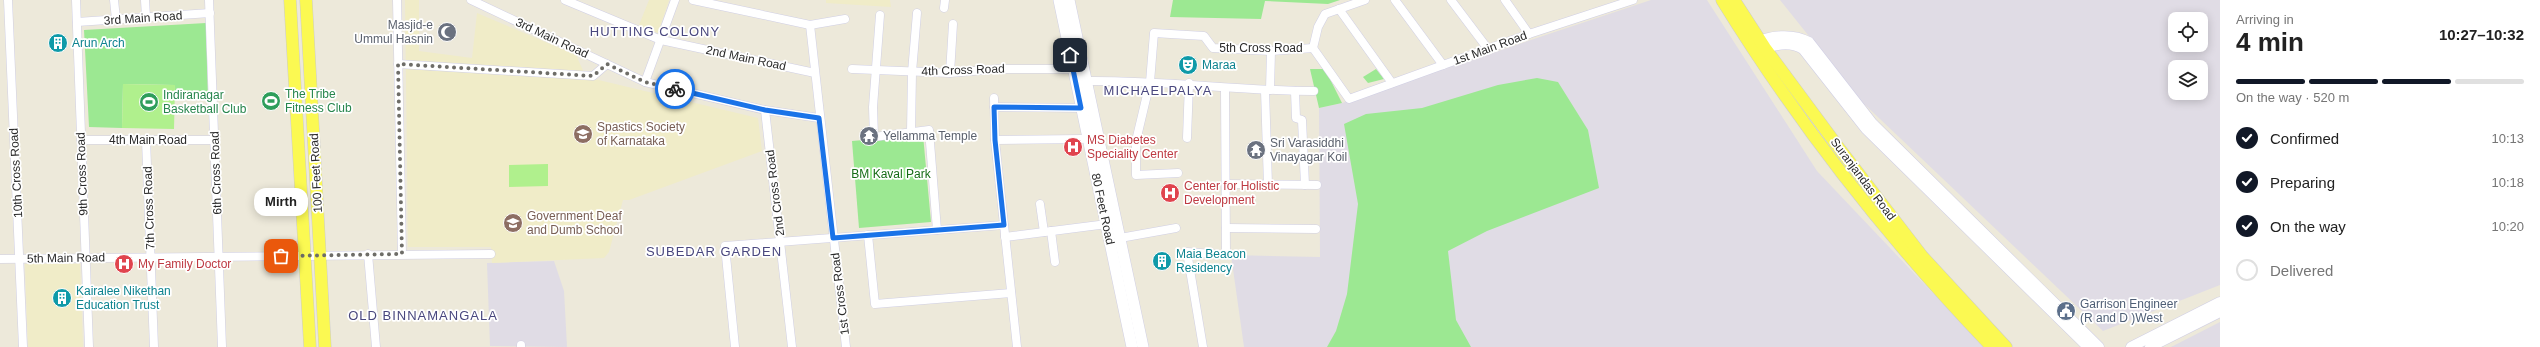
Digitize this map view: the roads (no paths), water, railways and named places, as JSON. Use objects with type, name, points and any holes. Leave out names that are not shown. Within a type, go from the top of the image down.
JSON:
[{"type":"main road","name":"100 Feet Road","points":[[290,0],[306,255],[310,347]]},
{"type":"main road","name":"100 Feet Road","points":[[306,0],[325,347]]},
{"type":"main road","name":"80 Feet Road","points":[[1058,0],[1107,224],[1132,347]]},
{"type":"main road","name":"80 Feet Road","points":[[1069,0],[1143,347]]},
{"type":"main road","name":"Suranjandas Road","points":[[1722,0],[1757,47],[1918,250],[1943,286],[1992,347]]},
{"type":"main road","name":"Suranjandas Road","points":[[1734,0],[1757,47]]},
{"type":"main road","name":"Suranjandas Road","points":[[1943,286],[2006,347]]},
{"type":"street","name":"10th Cross Road","points":[[8,0],[23,347]]},
{"type":"street","name":"9th Cross Road","points":[[76,0],[89,347]]},
{"type":"street","points":[[114,0],[116,19]]},
{"type":"street","points":[[145,0],[146,17]]},
{"type":"street","name":"6th Cross Road","points":[[209,0],[222,347]]},
{"type":"street","points":[[397,0],[402,254]]},
{"type":"street","name":"3rd Main Road","points":[[471,0],[645,82],[765,110],[819,118]]},
{"type":"street","name":"2nd Main Road","points":[[565,0],[661,40],[815,73]]},
{"type":"street","points":[[645,82],[675,0]]},
{"type":"street","points":[[693,0],[810,25],[845,19]]},
{"type":"street","points":[[1313,48],[1318,27],[1323,17],[1339,9],[1365,0]]},
{"type":"street","points":[[1396,0],[1443,65]]},
{"type":"street","points":[[1451,0],[1488,49]]},
{"type":"street","points":[[1505,0],[1529,34]]},
{"type":"street","name":"1st Main Road","points":[[1349,99],[1529,34],[1633,0]]},
{"type":"street","points":[[1339,9],[1392,83]]},
{"type":"street","name":"3rd Main Road","points":[[77,22],[210,13]]},
{"type":"street","points":[[911,132],[912,72],[917,14]]},
{"type":"street","points":[[880,15],[875,69],[874,137],[929,130],[936,230]]},
{"type":"street","points":[[950,73],[953,24]]},
{"type":"street","name":"1st Cross Road","points":[[810,25],[819,118],[846,347]]},
{"type":"street","name":"5th Cross Road","points":[[1150,82],[1154,33],[1204,36],[1213,48],[1271,51],[1313,48],[1349,99]]},
{"type":"street","points":[[1757,47],[1792,36],[1800,37],[1809,42],[1872,123],[2088,347]]},
{"type":"street","points":[[1268,185],[1268,90],[1271,51]]},
{"type":"street","points":[[398,64],[593,76],[607,64]]},
{"type":"street","name":"4th Cross Road","points":[[852,69],[950,73],[996,69],[1073,69]]},
{"type":"street","points":[[1086,81],[1189,83],[1225,89],[1314,91]]},
{"type":"street","points":[[1150,82],[1136,141],[1136,175],[1178,173]]},
{"type":"street","points":[[1187,138],[1189,83]]},
{"type":"street","points":[[1203,347],[1187,252],[1226,255],[1225,89]]},
{"type":"street","points":[[1295,91],[1296,118],[1302,120],[1305,185]]},
{"type":"street","points":[[1017,347],[995,140],[994,102],[1081,108]]},
{"type":"street","name":"2nd Cross Road","points":[[765,110],[792,347]]},
{"type":"street","points":[[995,140],[1082,139]]},
{"type":"street","name":"4th Main Road","points":[[81,140],[215,140]]},
{"type":"street","name":"7th Cross Road","points":[[146,140],[154,347]]},
{"type":"street","points":[[1226,184],[1317,185]]},
{"type":"street","points":[[1040,204],[1055,262]]},
{"type":"street","points":[[1005,237],[1107,224]]},
{"type":"street","points":[[735,347],[726,246],[1004,225]]},
{"type":"street","points":[[1120,238],[1176,228]]},
{"type":"street","points":[[1226,228],[1316,229]]},
{"type":"street","points":[[868,235],[875,304],[1011,293]]},
{"type":"street","name":"5th Main Road","points":[[0,259],[368,254],[491,254]]},
{"type":"street","points":[[368,254],[376,347]]},
{"type":"street","points":[[2018,273],[2099,347]]},
{"type":"street","points":[[2131,347],[2220,302]]},
{"type":"street","points":[[2150,347],[2220,312]]},
{"type":"place","name":"Masjid-e Ummul Hasnin","points":[[447,32]]},
{"type":"place","name":"Arun Arch","points":[[58,43]]},
{"type":"place","name":"Maraa","points":[[1188,65]]},
{"type":"place","name":"The Tribe Fitness Club","points":[[271,101]]},
{"type":"place","name":"Indiranagar Basketball Club","points":[[149,102]]},
{"type":"place","name":"Spastics Society of Karnataka","points":[[583,134]]},
{"type":"place","name":"Yellamma Temple","points":[[869,136]]},
{"type":"place","name":"MS Diabetes Speciality Center","points":[[1073,147]]},
{"type":"place","name":"Sri Varasiddhi Vinayagar Koil","points":[[1256,150]]},
{"type":"place","name":"Center for Holistic Development","points":[[1170,193]]},
{"type":"place","name":"Government Deaf and Dumb School","points":[[513,223]]},
{"type":"place","name":"Mirth","points":[[281,256]]},
{"type":"place","name":"Maia Beacon Residency","points":[[1162,261]]},
{"type":"place","name":"My Family Doctor","points":[[124,264]]},
{"type":"place","name":"Kairalee Nikethan Education Trust","points":[[62,298]]},
{"type":"place","name":"Garrison Engineer (R and D )West","points":[[2066,311]]},
{"type":"district","name":"HUTTING COLONY","points":[[655,31]]},
{"type":"district","name":"MICHAELPALYA","points":[[1158,90]]},
{"type":"district","name":"SUBEDAR GARDEN","points":[[714,251]]},
{"type":"district","name":"OLD BINNAMANGALA","points":[[423,315]]},
{"type":"park label","name":"BM Kaval Park","points":[[891,174]]}]
